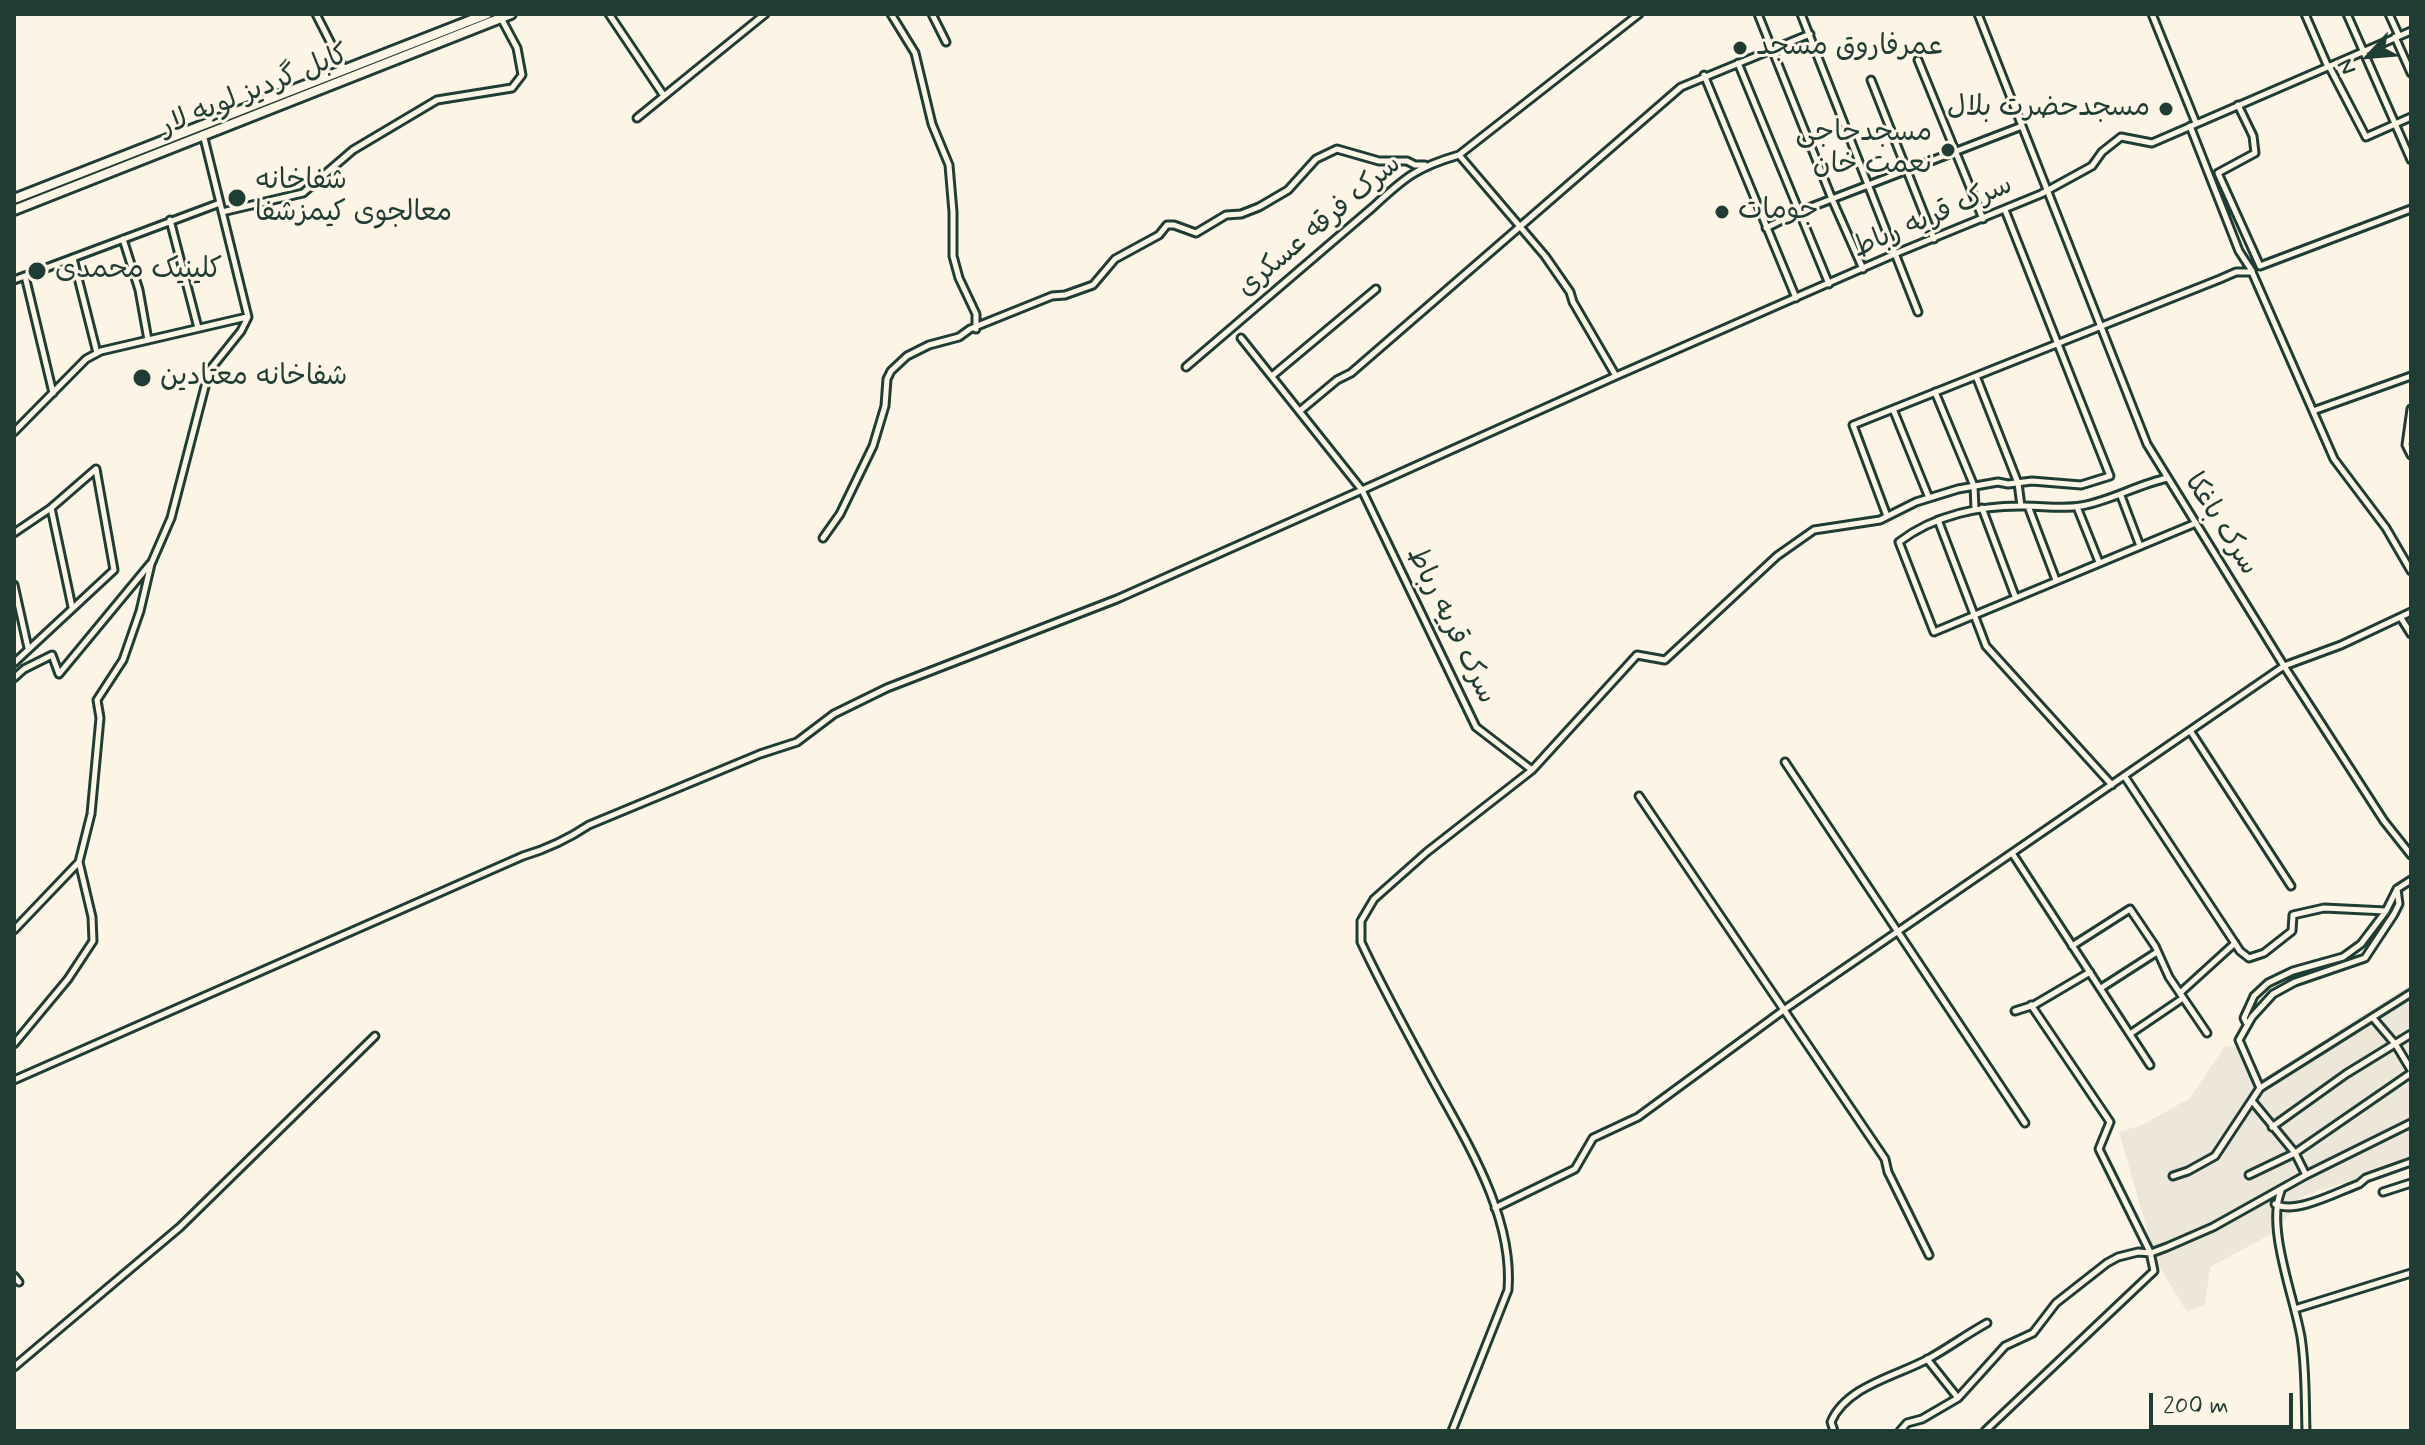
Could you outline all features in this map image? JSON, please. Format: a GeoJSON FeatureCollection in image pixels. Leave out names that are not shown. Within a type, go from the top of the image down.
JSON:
{"type":"FeatureCollection","features":[{"type":"Feature","properties":{"kind":"highway","name":"کابل گردیز لویه لار"},"geometry":{"type":"LineString","coordinates":[[14,199],[487,14]]}},
{"type":"Feature","properties":{"kind":"highway","name":"کابل گردیز لویه لار"},"geometry":{"type":"LineString","coordinates":[[14,210],[511,14]]}},
{"type":"Feature","properties":{"kind":"street"},"geometry":{"type":"LineString","coordinates":[[316,14],[344,70]]}},
{"type":"Feature","properties":{"kind":"street"},"geometry":{"type":"LineString","coordinates":[[609,14],[664,96]]}},
{"type":"Feature","properties":{"kind":"street"},"geometry":{"type":"LineString","coordinates":[[637,118],[765,14]]}},
{"type":"Feature","properties":{"kind":"street"},"geometry":{"type":"LineString","coordinates":[[891,14],[915,53],[932,124],[949,165],[953,256],[959,278],[976,314],[976,329]]}},
{"type":"Feature","properties":{"kind":"street"},"geometry":{"type":"LineString","coordinates":[[932,14],[946,42]]}},
{"type":"Feature","properties":{"kind":"street","name":"سرک فرقه عسکری"},"geometry":{"type":"LineString","coordinates":[[1186,367],[1402,180],[1425,165],[1459,155],[1639,14]]}},
{"type":"Feature","properties":{"kind":"street"},"geometry":{"type":"LineString","coordinates":[[1758,14],[1863,269]]}},
{"type":"Feature","properties":{"kind":"street"},"geometry":{"type":"LineString","coordinates":[[1801,14],[1918,312]]}},
{"type":"Feature","properties":{"kind":"street","name":"سرک باغکا"},"geometry":{"type":"LineString","coordinates":[[1978,14],[2147,444],[2284,666],[2384,821],[2411,855]]}},
{"type":"Feature","properties":{"kind":"street"},"geometry":{"type":"LineString","coordinates":[[2152,14],[2239,251],[2252,272],[2334,459],[2386,528],[2411,571]]}},
{"type":"Feature","properties":{"kind":"street"},"geometry":{"type":"LineString","coordinates":[[2305,14],[2328,66],[2366,137],[2411,117]]}},
{"type":"Feature","properties":{"kind":"street"},"geometry":{"type":"LineString","coordinates":[[2347,14],[2411,160]]}},
{"type":"Feature","properties":{"kind":"street"},"geometry":{"type":"LineString","coordinates":[[2389,14],[2411,73]]}},
{"type":"Feature","properties":{"kind":"street"},"geometry":{"type":"LineString","coordinates":[[222,212],[303,193],[353,150],[437,100],[512,88],[522,75],[517,48],[501,18]]}},
{"type":"Feature","properties":{"kind":"street"},"geometry":{"type":"LineString","coordinates":[[2193,125],[2411,31]]}},
{"type":"Feature","properties":{"kind":"street"},"geometry":{"type":"LineString","coordinates":[[1301,410],[1337,380],[1351,373],[1681,87],[1810,34]]}},
{"type":"Feature","properties":{"kind":"street"},"geometry":{"type":"LineString","coordinates":[[1918,60],[1983,219]]}},
{"type":"Feature","properties":{"kind":"street"},"geometry":{"type":"LineString","coordinates":[[1738,63],[1829,284]]}},
{"type":"Feature","properties":{"kind":"street"},"geometry":{"type":"LineString","coordinates":[[1704,75],[1796,298]]}},
{"type":"Feature","properties":{"kind":"street"},"geometry":{"type":"LineString","coordinates":[[1871,80],[1934,239]]}},
{"type":"Feature","properties":{"kind":"street"},"geometry":{"type":"LineString","coordinates":[[2238,105],[2253,136],[2255,153],[2218,173],[2260,266],[2411,209]]}},
{"type":"Feature","properties":{"kind":"street","name":"سرک قریه رباط"},"geometry":{"type":"LineString","coordinates":[[1532,770],[1476,727],[1362,490],[1897,253],[2005,210],[2092,166],[2102,152],[2121,137],[2152,143],[2193,125]]}},
{"type":"Feature","properties":{"kind":"street"},"geometry":{"type":"LineString","coordinates":[[14,1044],[68,979],[93,941],[92,917],[79,862],[91,814],[100,718],[97,700],[123,660],[140,611],[151,564],[171,518],[209,371],[241,331],[248,317],[201,126]]}},
{"type":"Feature","properties":{"kind":"street"},"geometry":{"type":"LineString","coordinates":[[1766,228],[1868,184],[2022,126]]}},
{"type":"Feature","properties":{"kind":"street"},"geometry":{"type":"LineString","coordinates":[[823,538],[840,514],[873,446],[885,406],[887,379],[907,356],[1052,296],[1065,295],[1093,285],[1115,259],[1159,235],[1167,225],[1196,233],[1226,215],[1241,214],[1259,207],[1288,190],[1316,159],[1337,149],[1379,161],[1407,161],[1425,165]]}},
{"type":"Feature","properties":{"kind":"street"},"geometry":{"type":"LineString","coordinates":[[1459,155],[1545,256],[1570,292],[1616,376]]}},
{"type":"Feature","properties":{"kind":"street"},"geometry":{"type":"LineString","coordinates":[[14,280],[220,203]]}},
{"type":"Feature","properties":{"kind":"street"},"geometry":{"type":"LineString","coordinates":[[1452,1431],[1508,1290],[1510,1266],[1495,1208],[1471,1150],[1361,942],[1361,921],[1374,899],[1385,889],[1532,770],[1637,655],[1665,660],[1777,556],[1814,530],[1880,520],[1929,498],[1974,486],[2032,481],[2081,485],[2110,476],[2005,210]]}},
{"type":"Feature","properties":{"kind":"street"},"geometry":{"type":"LineString","coordinates":[[170,220],[198,328]]}},
{"type":"Feature","properties":{"kind":"street"},"geometry":{"type":"LineString","coordinates":[[123,239],[139,290],[148,340]]}},
{"type":"Feature","properties":{"kind":"street"},"geometry":{"type":"LineString","coordinates":[[73,258],[97,354]]}},
{"type":"Feature","properties":{"kind":"street"},"geometry":{"type":"LineString","coordinates":[[1887,516],[1853,425],[2236,272],[2252,272]]}},
{"type":"Feature","properties":{"kind":"street"},"geometry":{"type":"LineString","coordinates":[[25,276],[53,394]]}},
{"type":"Feature","properties":{"kind":"street"},"geometry":{"type":"LineString","coordinates":[[1272,376],[1376,289]]}},
{"type":"Feature","properties":{"kind":"street"},"geometry":{"type":"LineString","coordinates":[[14,432],[86,359],[101,351],[248,317]]}},
{"type":"Feature","properties":{"kind":"street"},"geometry":{"type":"LineString","coordinates":[[14,1080],[354,929],[541,851],[589,825],[760,754],[797,742],[834,714],[887,688],[1117,599],[1362,490],[1241,338]]}},
{"type":"Feature","properties":{"kind":"street"},"geometry":{"type":"LineString","coordinates":[[1976,376],[2024,506],[2056,580]]}},
{"type":"Feature","properties":{"kind":"street"},"geometry":{"type":"LineString","coordinates":[[2313,411],[2411,376]]}},
{"type":"Feature","properties":{"kind":"street"},"geometry":{"type":"LineString","coordinates":[[1935,392],[1974,486],[1978,509],[2015,596]]}},
{"type":"Feature","properties":{"kind":"street"},"geometry":{"type":"LineString","coordinates":[[1893,409],[1929,498]]}},
{"type":"Feature","properties":{"kind":"street"},"geometry":{"type":"LineString","coordinates":[[2411,409],[2406,445],[2411,455]]}},
{"type":"Feature","properties":{"kind":"street"},"geometry":{"type":"LineString","coordinates":[[14,533],[51,508],[96,469],[114,570],[14,663]]}},
{"type":"Feature","properties":{"kind":"street"},"geometry":{"type":"LineString","coordinates":[[2168,478],[2121,496],[2077,507],[1978,509],[1919,526],[1899,542],[1934,632],[2196,523]]}},
{"type":"Feature","properties":{"kind":"street"},"geometry":{"type":"LineString","coordinates":[[2121,496],[2140,546]]}},
{"type":"Feature","properties":{"kind":"street"},"geometry":{"type":"LineString","coordinates":[[2077,507],[2099,562]]}},
{"type":"Feature","properties":{"kind":"street"},"geometry":{"type":"LineString","coordinates":[[51,508],[72,608]]}},
{"type":"Feature","properties":{"kind":"street"},"geometry":{"type":"LineString","coordinates":[[1938,520],[1986,646],[2112,785]]}},
{"type":"Feature","properties":{"kind":"street"},"geometry":{"type":"LineString","coordinates":[[14,678],[24,669],[52,655],[59,674],[151,564]]}},
{"type":"Feature","properties":{"kind":"street"},"geometry":{"type":"LineString","coordinates":[[14,585],[28,649]]}},
{"type":"Feature","properties":{"kind":"street"},"geometry":{"type":"LineString","coordinates":[[1495,1208],[1575,1169],[1593,1138],[1638,1117],[1785,1009],[2284,666],[2341,645],[2411,612]]}},
{"type":"Feature","properties":{"kind":"street"},"geometry":{"type":"LineString","coordinates":[[2401,618],[2411,634]]}},
{"type":"Feature","properties":{"kind":"street"},"geometry":{"type":"LineString","coordinates":[[2191,732],[2291,886]]}},
{"type":"Feature","properties":{"kind":"street"},"geometry":{"type":"LineString","coordinates":[[1785,762],[2025,1123]]}},
{"type":"Feature","properties":{"kind":"street"},"geometry":{"type":"LineString","coordinates":[[2125,777],[2235,943],[2249,958],[2264,953],[2292,931],[2293,915],[2324,908],[2386,911]]}},
{"type":"Feature","properties":{"kind":"street"},"geometry":{"type":"LineString","coordinates":[[1639,796],[1885,1159],[1888,1172],[1929,1255]]}},
{"type":"Feature","properties":{"kind":"street"},"geometry":{"type":"LineString","coordinates":[[2012,853],[2150,1065]]}},
{"type":"Feature","properties":{"kind":"street"},"geometry":{"type":"LineString","coordinates":[[14,930],[79,862]]}},
{"type":"Feature","properties":{"kind":"street"},"geometry":{"type":"LineString","coordinates":[[2247,1025],[2244,1018],[2254,996],[2268,983],[2293,971],[2343,957],[2361,944],[2386,911],[2397,889],[2411,880]]}},
{"type":"Feature","properties":{"kind":"street"},"geometry":{"type":"LineString","coordinates":[[2260,1088],[2239,1040],[2247,1025],[2273,994],[2295,982],[2365,958],[2399,904],[2397,889]]}},
{"type":"Feature","properties":{"kind":"street"},"geometry":{"type":"LineString","coordinates":[[2072,946],[2128,908],[2132,910],[2159,960],[2207,1033]]}},
{"type":"Feature","properties":{"kind":"street"},"geometry":{"type":"LineString","coordinates":[[2130,1034],[2182,995],[2235,943]]}},
{"type":"Feature","properties":{"kind":"street"},"geometry":{"type":"LineString","coordinates":[[2101,989],[2157,952]]}},
{"type":"Feature","properties":{"kind":"street"},"geometry":{"type":"LineString","coordinates":[[2015,1011],[2090,972]]}},
{"type":"Feature","properties":{"kind":"street"},"geometry":{"type":"LineString","coordinates":[[2173,1176],[2215,1156],[2260,1088],[2411,993]]}},
{"type":"Feature","properties":{"kind":"street"},"geometry":{"type":"LineString","coordinates":[[1985,1431],[2154,1271],[2150,1252],[2099,1149],[2110,1122],[2031,1005]]}},
{"type":"Feature","properties":{"kind":"street"},"geometry":{"type":"LineString","coordinates":[[2249,1175],[2295,1153],[2411,1072],[2396,1045],[2373,1018]]}},
{"type":"Feature","properties":{"kind":"street"},"geometry":{"type":"LineString","coordinates":[[2272,1127],[2346,1074],[2411,1034]]}},
{"type":"Feature","properties":{"kind":"street"},"geometry":{"type":"LineString","coordinates":[[14,1367],[180,1227],[375,1036]]}},
{"type":"Feature","properties":{"kind":"street"},"geometry":{"type":"LineString","coordinates":[[2253,1102],[2295,1153],[2306,1175]]}},
{"type":"Feature","properties":{"kind":"street"},"geometry":{"type":"LineString","coordinates":[[1900,1431],[1907,1423],[1922,1419],[1958,1398],[2005,1346],[2033,1333],[2056,1303],[2107,1263],[2118,1257],[2167,1247],[2213,1227],[2306,1175],[2411,1123]]}},
{"type":"Feature","properties":{"kind":"street"},"geometry":{"type":"LineString","coordinates":[[2275,1204],[2281,1208],[2298,1209],[2359,1184],[2366,1178],[2411,1162]]}},
{"type":"Feature","properties":{"kind":"street"},"geometry":{"type":"LineString","coordinates":[[2383,1192],[2411,1183]]}},
{"type":"Feature","properties":{"kind":"street"},"geometry":{"type":"LineString","coordinates":[[2281,1190],[2275,1204],[2277,1229],[2301,1339],[2306,1431]]}},
{"type":"Feature","properties":{"kind":"street"},"geometry":{"type":"LineString","coordinates":[[2295,1309],[2411,1273]]}},
{"type":"Feature","properties":{"kind":"street"},"geometry":{"type":"LineString","coordinates":[[14,1276],[19,1282]]}},
{"type":"Feature","properties":{"kind":"street"},"geometry":{"type":"LineString","coordinates":[[1834,1431],[1831,1422],[1836,1410],[1879,1379],[1927,1359],[1987,1323]]}},
{"type":"Feature","properties":{"kind":"street"},"geometry":{"type":"LineString","coordinates":[[1927,1359],[1958,1398]]}},
{"type":"Feature","properties":{"kind":"shaded area"},"geometry":{"type":"Polygon","coordinates":[[[2411,984],[2411,1162],[2305,1195],[2275,1232],[2210,1267],[2205,1305],[2187,1312],[2156,1261],[2119,1132],[2142,1125],[2190,1098],[2225,1046],[2237,1048],[2262,1079],[2411,984]]]}},
{"type":"Feature","properties":{"kind":"place","name":"عمرفاروق مسجد"},"geometry":{"type":"Point","coordinates":[1740,48]}},
{"type":"Feature","properties":{"kind":"place","name":"مسجدحضرت بلال"},"geometry":{"type":"Point","coordinates":[2166,109]}},
{"type":"Feature","properties":{"kind":"place","name":"مسجدحاجی نعمت خان"},"geometry":{"type":"Point","coordinates":[1948,150]}},
{"type":"Feature","properties":{"kind":"place","name":"شفاخانه معالجوی کیمزشفا"},"geometry":{"type":"Point","coordinates":[237,198]}},
{"type":"Feature","properties":{"kind":"place","name":"جومات"},"geometry":{"type":"Point","coordinates":[1722,212]}},
{"type":"Feature","properties":{"kind":"place","name":"کلینیک محمدی"},"geometry":{"type":"Point","coordinates":[37,271]}},
{"type":"Feature","properties":{"kind":"place","name":"شفاخانه معتادین"},"geometry":{"type":"Point","coordinates":[142,378]}}]}
